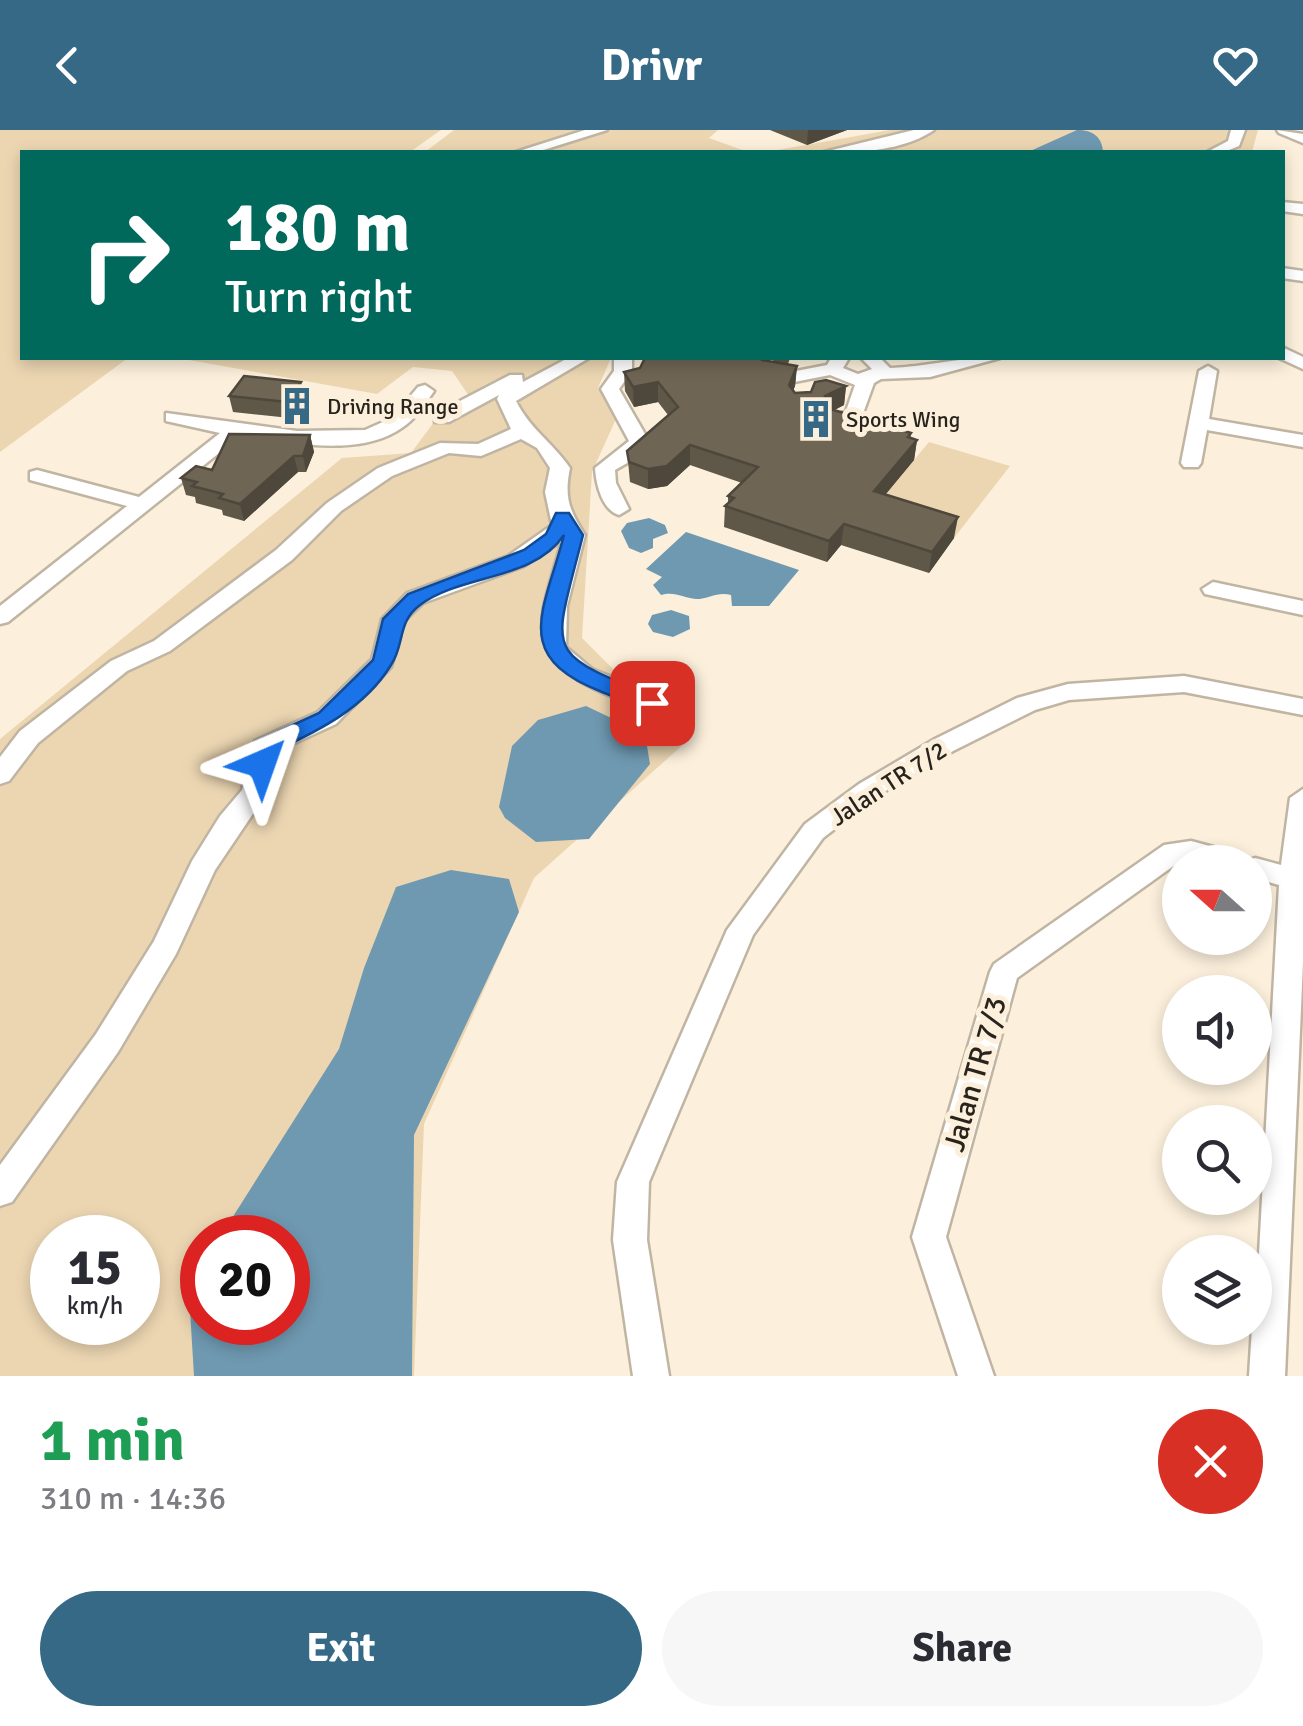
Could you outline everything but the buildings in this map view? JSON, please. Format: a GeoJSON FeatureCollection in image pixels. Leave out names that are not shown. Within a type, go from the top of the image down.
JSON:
{"type":"FeatureCollection","features":[{"type":"Feature","properties":{"kind":"street"},"geometry":{"type":"LineString","coordinates":[[529,150],[600,130]]}},
{"type":"Feature","properties":{"kind":"street"},"geometry":{"type":"LineString","coordinates":[[601,149],[616,130]]}},
{"type":"Feature","properties":{"kind":"street"},"geometry":{"type":"LineString","coordinates":[[843,150],[898,141],[927,130]]}},
{"type":"Feature","properties":{"kind":"street"},"geometry":{"type":"LineString","coordinates":[[1218,150],[1234,143],[1238,130]]}},
{"type":"Feature","properties":{"kind":"street"},"geometry":{"type":"LineString","coordinates":[[1284,130],[1303,140]]}},
{"type":"Feature","properties":{"kind":"street"},"geometry":{"type":"LineString","coordinates":[[1290,346],[1303,355]]}},
{"type":"Feature","properties":{"kind":"street"},"geometry":{"type":"LineString","coordinates":[[1290,346],[1303,364]]}},
{"type":"Feature","properties":{"kind":"street"},"geometry":{"type":"LineString","coordinates":[[576,360],[530,381],[506,399],[522,430],[544,444],[560,468],[556,492],[563,517],[574,535],[549,630],[560,661],[583,677],[652,703]]}},
{"type":"Feature","properties":{"kind":"street"},"geometry":{"type":"LineString","coordinates":[[619,509],[606,484],[605,468],[634,450],[639,441],[610,388],[623,371],[623,360]]}},
{"type":"Feature","properties":{"kind":"street"},"geometry":{"type":"LineString","coordinates":[[764,364],[768,372],[789,378],[855,366],[909,366],[937,360]]}},
{"type":"Feature","properties":{"kind":"street"},"geometry":{"type":"LineString","coordinates":[[799,398],[855,366],[930,372],[982,360]]}},
{"type":"Feature","properties":{"kind":"street"},"geometry":{"type":"LineString","coordinates":[[834,418],[854,415],[855,366]]}},
{"type":"Feature","properties":{"kind":"street"},"geometry":{"type":"LineString","coordinates":[[1191,463],[1208,371]]}},
{"type":"Feature","properties":{"kind":"street"},"geometry":{"type":"LineString","coordinates":[[442,418],[512,380],[530,381]]}},
{"type":"Feature","properties":{"kind":"street"},"geometry":{"type":"LineString","coordinates":[[174,417],[235,431],[355,438],[381,433],[399,422],[425,391]]}},
{"type":"Feature","properties":{"kind":"street"},"geometry":{"type":"LineString","coordinates":[[1199,423],[1303,441]]}},
{"type":"Feature","properties":{"kind":"street"},"geometry":{"type":"LineString","coordinates":[[0,775],[44,725],[119,666],[162,646],[284,555],[334,507],[385,472],[446,448],[482,450],[522,430]]}},
{"type":"Feature","properties":{"kind":"street"},"geometry":{"type":"LineString","coordinates":[[0,617],[235,431]]}},
{"type":"Feature","properties":{"kind":"street"},"geometry":{"type":"LineString","coordinates":[[37,476],[142,504]]}},
{"type":"Feature","properties":{"kind":"street"},"geometry":{"type":"LineString","coordinates":[[0,1191],[108,1044],[166,946],[202,868],[229,823],[254,793],[264,747],[327,718],[383,662],[393,619],[415,598],[530,554],[554,537],[563,517]]}},
{"type":"Feature","properties":{"kind":"street"},"geometry":{"type":"LineString","coordinates":[[1214,589],[1303,608]]}},
{"type":"Feature","properties":{"kind":"street","name":"Jalan TR 7/2"},"geometry":{"type":"LineString","coordinates":[[651,1376],[630,1240],[632,1182],[741,930],[814,831],[868,790],[944,744],[1026,704],[1068,692],[1184,684],[1303,707]]}},
{"type":"Feature","properties":{"kind":"street"},"geometry":{"type":"LineString","coordinates":[[1267,1376],[1293,878],[1303,798]]}},
{"type":"Feature","properties":{"kind":"street","name":"Jalan TR 7/3"},"geometry":{"type":"LineString","coordinates":[[976,1376],[929,1237],[1004,972],[1013,961],[1162,859]]}},
{"type":"Feature","properties":{"kind":"street"},"geometry":{"type":"LineString","coordinates":[[1272,872],[1293,878]]}},
{"type":"Feature","properties":{"kind":"shaded area"},"geometry":{"type":"Polygon","coordinates":[[[0,130],[441,130],[413,150],[20,150],[20,360],[125,360],[0,452],[0,130]]]}},
{"type":"Feature","properties":{"kind":"shaded area"},"geometry":{"type":"Polygon","coordinates":[[[454,130],[718,130],[709,138],[742,150],[428,150],[454,130]]]}},
{"type":"Feature","properties":{"kind":"shaded area"},"geometry":{"type":"Polygon","coordinates":[[[890,130],[1258,130],[1253,150],[777,150],[890,130]]]}},
{"type":"Feature","properties":{"kind":"shaded area"},"geometry":{"type":"Polygon","coordinates":[[[189,360],[610,360],[598,388],[616,419],[592,472],[582,638],[686,742],[534,878],[424,1124],[414,1376],[0,1376],[0,739],[342,458],[411,453],[434,422],[469,396],[452,371],[413,367],[377,394],[189,360]]]}},
{"type":"Feature","properties":{"kind":"shaded area"},"geometry":{"type":"Polygon","coordinates":[[[929,442],[1010,466],[954,538],[871,512],[929,442]]]}},
{"type":"Feature","properties":{"kind":"water"},"geometry":{"type":"Polygon","coordinates":[[[1077,130],[1096,135],[1103,150],[1032,150],[1077,130]]]}},
{"type":"Feature","properties":{"kind":"water"},"geometry":{"type":"Polygon","coordinates":[[[649,518],[665,525],[668,533],[653,539],[653,548],[641,553],[629,548],[621,531],[627,523],[649,518]]]}},
{"type":"Feature","properties":{"kind":"water"},"geometry":{"type":"Polygon","coordinates":[[[686,532],[799,570],[769,606],[732,606],[731,595],[726,594],[696,599],[661,595],[653,585],[662,577],[646,569],[686,532]]]}},
{"type":"Feature","properties":{"kind":"water"},"geometry":{"type":"Polygon","coordinates":[[[671,610],[689,616],[690,629],[673,637],[653,632],[648,624],[652,615],[671,610]]]}},
{"type":"Feature","properties":{"kind":"water"},"geometry":{"type":"Polygon","coordinates":[[[586,706],[645,734],[650,764],[589,839],[536,842],[505,818],[499,807],[512,746],[538,720],[586,706]]]}},
{"type":"Feature","properties":{"kind":"water"},"geometry":{"type":"Polygon","coordinates":[[[451,870],[509,879],[519,912],[414,1135],[412,1376],[194,1376],[192,1345],[310,1345],[310,1215],[234,1215],[339,1049],[364,968],[396,887],[451,870]]]}},
{"type":"Feature","properties":{"kind":"place","name":"Driving Range"},"geometry":{"type":"Point","coordinates":[297,406]}},
{"type":"Feature","properties":{"kind":"place","name":"Sports Wing"},"geometry":{"type":"Point","coordinates":[816,419]}},
{"type":"Feature","properties":{"kind":"route"},"geometry":{"type":"LineString","coordinates":[[262,764],[264,747],[286,733],[327,718],[383,662],[393,619],[415,598],[530,554],[554,537],[563,517],[574,535],[549,630],[560,661],[583,677],[652,703]]}}]}
